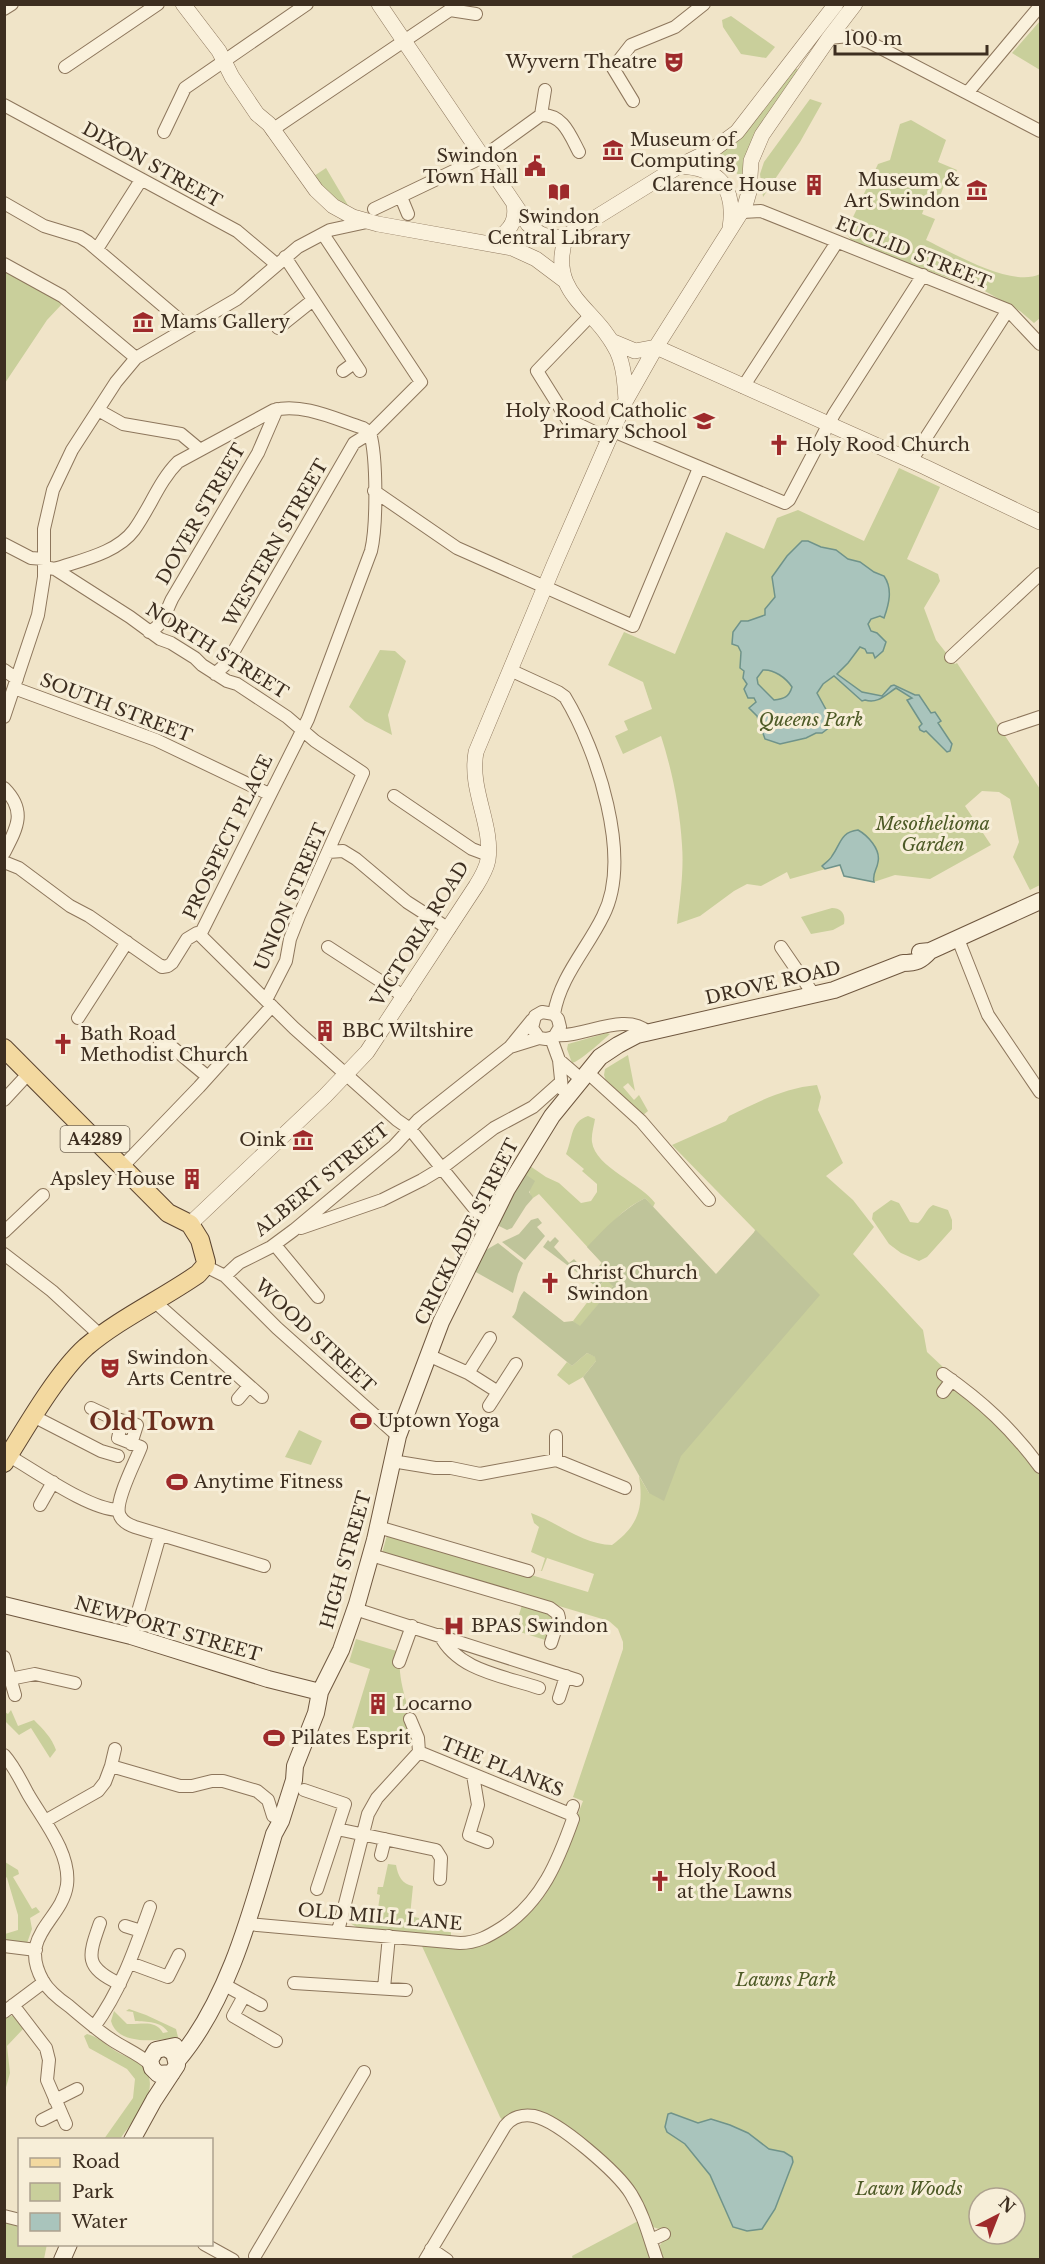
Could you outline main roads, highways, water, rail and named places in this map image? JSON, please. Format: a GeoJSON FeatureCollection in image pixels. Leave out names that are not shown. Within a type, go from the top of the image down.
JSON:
{"type":"FeatureCollection","features":[{"type":"Feature","properties":{"kind":"main road","name":"DROVE ROAD"},"geometry":{"type":"LineString","coordinates":[[626,1040],[648,1032],[846,986],[903,963],[910,955],[930,951],[1041,901]]}},
{"type":"Feature","properties":{"kind":"main road","name":"CRICKLADE STREET"},"geometry":{"type":"LineString","coordinates":[[398,1436],[450,1302],[497,1208],[528,1154],[584,1075],[603,1054],[626,1040]]}},
{"type":"Feature","properties":{"kind":"main road","name":"A4289"},"geometry":{"type":"LineString","coordinates":[[4,1048],[168,1213],[190,1224],[205,1251],[205,1266],[198,1274],[101,1336],[78,1356],[33,1416],[7,1460]]}},
{"type":"Feature","properties":{"kind":"main road","name":"HIGH STREET"},"geometry":{"type":"LineString","coordinates":[[296,1767],[316,1713],[320,1692],[339,1655],[356,1609],[378,1527],[398,1436]]}},
{"type":"Feature","properties":{"kind":"main road","name":"NEWPORT STREET"},"geometry":{"type":"LineString","coordinates":[[5,1608],[131,1636],[268,1679],[320,1692]]}},
{"type":"Feature","properties":{"kind":"main road"},"geometry":{"type":"LineString","coordinates":[[274,1834],[273,1816],[281,1788],[296,1767]]}},
{"type":"Feature","properties":{"kind":"main road"},"geometry":{"type":"LineString","coordinates":[[151,2066],[158,2074],[169,2058],[195,2037],[223,1984],[237,1954],[274,1834],[284,1812],[296,1767]]}},
{"type":"Feature","properties":{"kind":"main road"},"geometry":{"type":"LineString","coordinates":[[154,2100],[151,2066],[153,2053],[169,2058]]}},
{"type":"Feature","properties":{"kind":"main road"},"geometry":{"type":"LineString","coordinates":[[133,2138],[154,2100],[169,2058]]}},
{"type":"Feature","properties":{"kind":"water"},"geometry":{"type":"Polygon","coordinates":[[[802,541],[808,541],[836,550],[848,559],[860,562],[884,576],[889,591],[886,613],[884,618],[880,616],[871,619],[868,624],[871,631],[877,633],[886,642],[883,651],[875,658],[873,653],[867,653],[860,647],[837,674],[862,692],[882,696],[894,685],[919,695],[931,713],[935,712],[941,721],[938,723],[952,744],[950,751],[947,752],[926,731],[920,730],[919,727],[922,724],[907,700],[912,698],[896,688],[878,700],[862,701],[834,676],[823,684],[817,693],[829,715],[830,727],[822,733],[780,744],[765,739],[757,716],[749,708],[756,702],[754,698],[748,698],[744,689],[747,684],[743,678],[744,671],[740,668],[741,652],[738,646],[732,644],[733,632],[741,621],[765,615],[765,609],[775,597],[772,577],[787,556],[802,541]],[[763,670],[757,678],[758,684],[774,700],[786,697],[792,687],[779,675],[763,670]]]}},
{"type":"Feature","properties":{"kind":"water"},"geometry":{"type":"Polygon","coordinates":[[[858,830],[869,839],[877,852],[878,862],[874,882],[844,876],[840,865],[825,869],[822,866],[831,857],[844,836],[858,830]]]}},
{"type":"Feature","properties":{"kind":"water"},"geometry":{"type":"Polygon","coordinates":[[[671,2113],[698,2123],[711,2119],[730,2125],[748,2133],[769,2149],[784,2152],[792,2157],[793,2162],[775,2209],[762,2229],[747,2231],[733,2227],[710,2175],[685,2144],[667,2132],[665,2127],[668,2114],[671,2113]]]}},
{"type":"Feature","properties":{"kind":"place","name":"Wyvern Theatre"},"geometry":{"type":"Point","coordinates":[674,62]}},
{"type":"Feature","properties":{"kind":"place","name":"Museum of Computing"},"geometry":{"type":"Point","coordinates":[613,150]}},
{"type":"Feature","properties":{"kind":"place","name":"Swindon Town Hall"},"geometry":{"type":"Point","coordinates":[535,166]}},
{"type":"Feature","properties":{"kind":"place","name":"Clarence House"},"geometry":{"type":"Point","coordinates":[814,185]}},
{"type":"Feature","properties":{"kind":"place","name":"Museum & Art Swindon"},"geometry":{"type":"Point","coordinates":[977,190]}},
{"type":"Feature","properties":{"kind":"place","name":"Swindon Central Library"},"geometry":{"type":"Point","coordinates":[559,192]}},
{"type":"Feature","properties":{"kind":"place","name":"Mams Gallery"},"geometry":{"type":"Point","coordinates":[143,322]}},
{"type":"Feature","properties":{"kind":"place","name":"Holy Rood Catholic Primary School"},"geometry":{"type":"Point","coordinates":[704,421]}},
{"type":"Feature","properties":{"kind":"place","name":"Holy Rood Church"},"geometry":{"type":"Point","coordinates":[779,445]}},
{"type":"Feature","properties":{"kind":"place","name":"BBC Wiltshire"},"geometry":{"type":"Point","coordinates":[325,1031]}},
{"type":"Feature","properties":{"kind":"place","name":"Bath Road Methodist Church"},"geometry":{"type":"Point","coordinates":[63,1044]}},
{"type":"Feature","properties":{"kind":"place","name":"Oink"},"geometry":{"type":"Point","coordinates":[303,1140]}},
{"type":"Feature","properties":{"kind":"place","name":"Apsley House"},"geometry":{"type":"Point","coordinates":[192,1179]}},
{"type":"Feature","properties":{"kind":"place","name":"Christ Church Swindon"},"geometry":{"type":"Point","coordinates":[550,1283]}},
{"type":"Feature","properties":{"kind":"place","name":"Swindon Arts Centre"},"geometry":{"type":"Point","coordinates":[110,1368]}},
{"type":"Feature","properties":{"kind":"place","name":"Uptown Yoga"},"geometry":{"type":"Point","coordinates":[361,1421]}},
{"type":"Feature","properties":{"kind":"place","name":"Anytime Fitness"},"geometry":{"type":"Point","coordinates":[177,1482]}},
{"type":"Feature","properties":{"kind":"place","name":"BPAS Swindon"},"geometry":{"type":"Point","coordinates":[454,1626]}},
{"type":"Feature","properties":{"kind":"place","name":"Locarno"},"geometry":{"type":"Point","coordinates":[378,1704]}},
{"type":"Feature","properties":{"kind":"place","name":"Pilates Esprit"},"geometry":{"type":"Point","coordinates":[274,1738]}},
{"type":"Feature","properties":{"kind":"place","name":"Holy Rood at the Lawns"},"geometry":{"type":"Point","coordinates":[660,1881]}},
{"type":"Feature","properties":{"kind":"district","name":"Old Town"},"geometry":{"type":"Point","coordinates":[152,1422]}},
{"type":"Feature","properties":{"kind":"park label","name":"Queens Park"},"geometry":{"type":"Point","coordinates":[811,720]}},
{"type":"Feature","properties":{"kind":"park label","name":"Mesothelioma Garden"},"geometry":{"type":"Point","coordinates":[933,834]}},
{"type":"Feature","properties":{"kind":"park label","name":"Lawns Park"},"geometry":{"type":"Point","coordinates":[786,1980]}},
{"type":"Feature","properties":{"kind":"park label","name":"Lawn Woods"},"geometry":{"type":"Point","coordinates":[909,2189]}}]}
